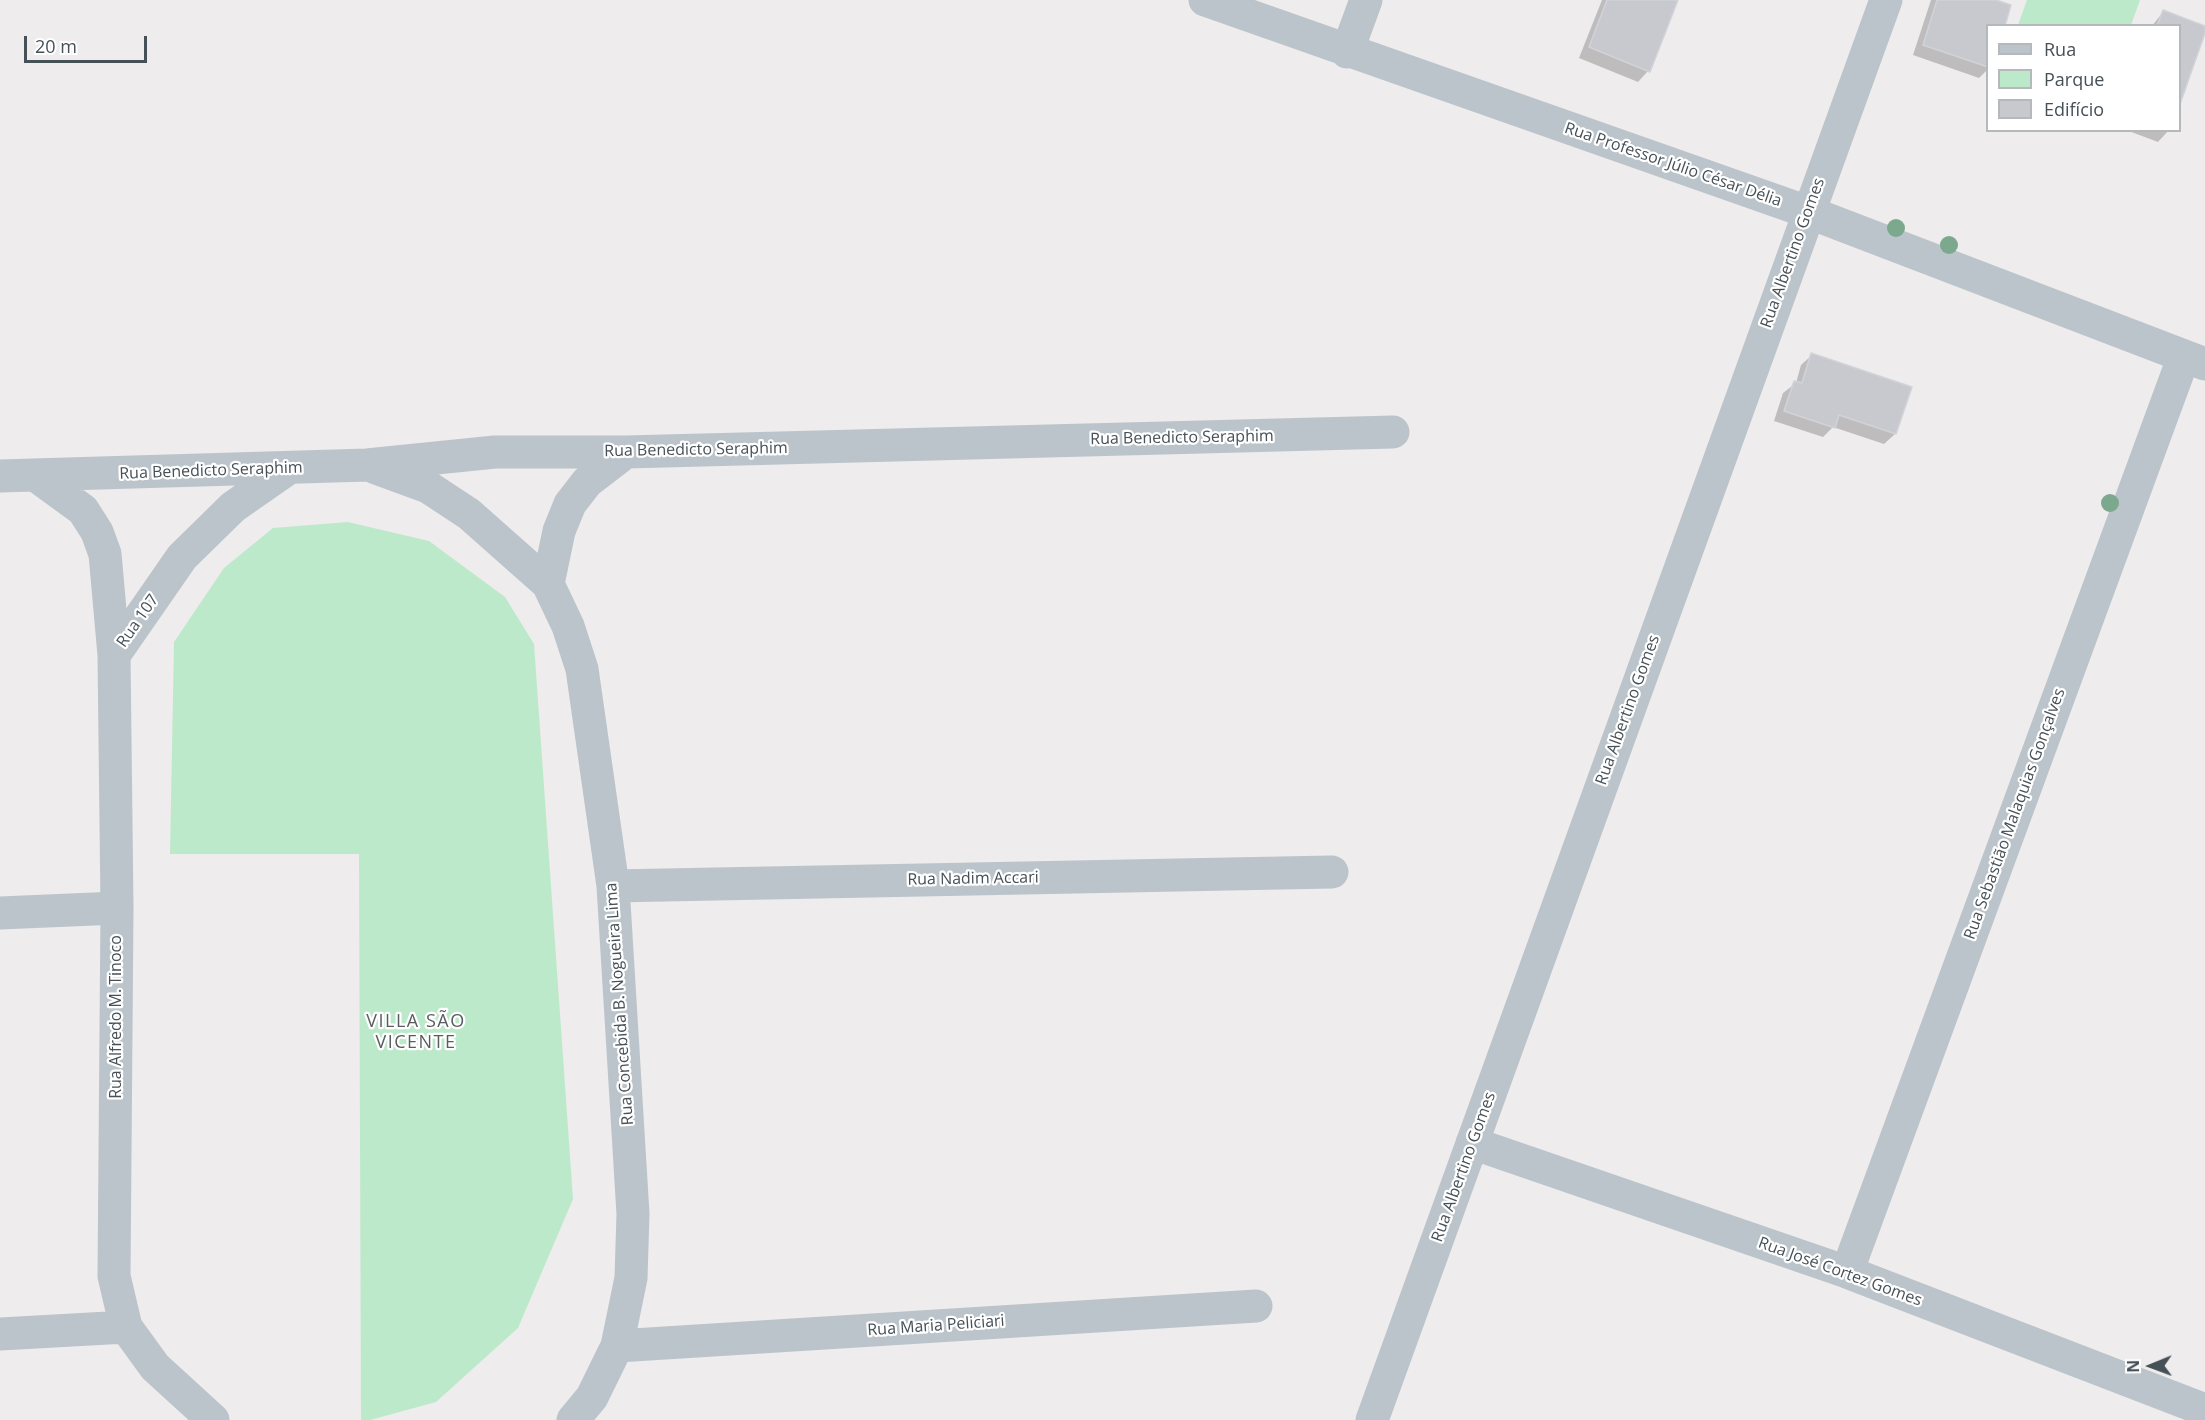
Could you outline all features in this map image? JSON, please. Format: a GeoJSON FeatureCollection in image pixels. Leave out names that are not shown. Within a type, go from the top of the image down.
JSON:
{"type":"FeatureCollection","features":[{"type":"Feature","properties":{"kind":"street","name":"Rua Professor Júlio César Délia"},"geometry":{"type":"LineString","coordinates":[[1205,0],[1347,52],[1808,212],[2194,360]]}},
{"type":"Feature","properties":{"kind":"street"},"geometry":{"type":"LineString","coordinates":[[1347,52],[1366,0]]}},
{"type":"Feature","properties":{"kind":"street","name":"Rua Albertino Gomes"},"geometry":{"type":"LineString","coordinates":[[1372,1420],[1886,0]]}},
{"type":"Feature","properties":{"kind":"street","name":"Rua Sebastião Malaquias Gonçalves"},"geometry":{"type":"LineString","coordinates":[[1847,1272],[2194,360]]}},
{"type":"Feature","properties":{"kind":"street","name":"Rua Benedicto Seraphim"},"geometry":{"type":"LineString","coordinates":[[0,476],[367,465],[495,452],[626,452],[1393,432]]}},
{"type":"Feature","properties":{"kind":"street"},"geometry":{"type":"LineString","coordinates":[[367,465],[428,487],[469,514],[548,584],[559,531],[570,504],[587,482],[626,452]]}},
{"type":"Feature","properties":{"kind":"street","name":"Rua 107"},"geometry":{"type":"LineString","coordinates":[[114,656],[182,557],[233,507],[289,468]]}},
{"type":"Feature","properties":{"kind":"street","name":"Rua 107"},"geometry":{"type":"LineString","coordinates":[[35,475],[83,510],[97,532],[105,554],[114,656]]}},
{"type":"Feature","properties":{"kind":"street","name":"Rua Concebida B. Nogueira Lima"},"geometry":{"type":"LineString","coordinates":[[548,584],[568,626],[582,669],[614,886],[633,1214],[631,1278],[617,1346],[592,1397],[573,1420]]}},
{"type":"Feature","properties":{"kind":"street","name":"Rua Alfredo M. Tinoco"},"geometry":{"type":"LineString","coordinates":[[114,656],[117,908],[114,1276],[126,1328],[155,1367],[213,1420]]}},
{"type":"Feature","properties":{"kind":"street","name":"Rua Nadim Accari"},"geometry":{"type":"LineString","coordinates":[[614,886],[1332,872]]}},
{"type":"Feature","properties":{"kind":"street"},"geometry":{"type":"LineString","coordinates":[[0,913],[117,908]]}},
{"type":"Feature","properties":{"kind":"street","name":"Rua José Cortez Gomes"},"geometry":{"type":"LineString","coordinates":[[1472,1143],[1847,1272],[2205,1410]]}},
{"type":"Feature","properties":{"kind":"street","name":"Rua Maria Peliciari"},"geometry":{"type":"LineString","coordinates":[[617,1346],[1256,1306]]}},
{"type":"Feature","properties":{"kind":"street"},"geometry":{"type":"LineString","coordinates":[[0,1334],[126,1328]]}},
{"type":"Feature","properties":{"kind":"green space"},"geometry":{"type":"Polygon","coordinates":[[[2027,0],[2140,0],[2131,24],[2018,24],[2027,0]]]}},
{"type":"Feature","properties":{"kind":"green space"},"geometry":{"type":"Polygon","coordinates":[[[348,522],[429,541],[505,597],[534,644],[573,1199],[518,1328],[436,1402],[370,1420],[361,1420],[359,854],[170,854],[174,642],[224,568],[273,528],[348,522]]]}},
{"type":"Feature","properties":{"kind":"building"},"geometry":{"type":"Polygon","coordinates":[[[1607,0],[1678,0],[1650,72],[1589,47],[1607,0]]]}},
{"type":"Feature","properties":{"kind":"building"},"geometry":{"type":"Polygon","coordinates":[[[1937,0],[1996,0],[2011,5],[2006,24],[1986,24],[1986,66],[1923,45],[1937,0]]]}},
{"type":"Feature","properties":{"kind":"building"},"geometry":{"type":"Polygon","coordinates":[[[2163,10],[2205,26],[2205,33],[2181,101],[2181,24],[2158,24],[2163,10]]]}},
{"type":"Feature","properties":{"kind":"building"},"geometry":{"type":"Polygon","coordinates":[[[1811,353],[1912,387],[1896,434],[1839,415],[1835,428],[1784,411],[1794,381],[1802,383],[1811,353]]]}},
{"type":"Feature","properties":{"kind":"district","name":"VILLA SÃO VICENTE"},"geometry":{"type":"Point","coordinates":[416,1032]}}]}
